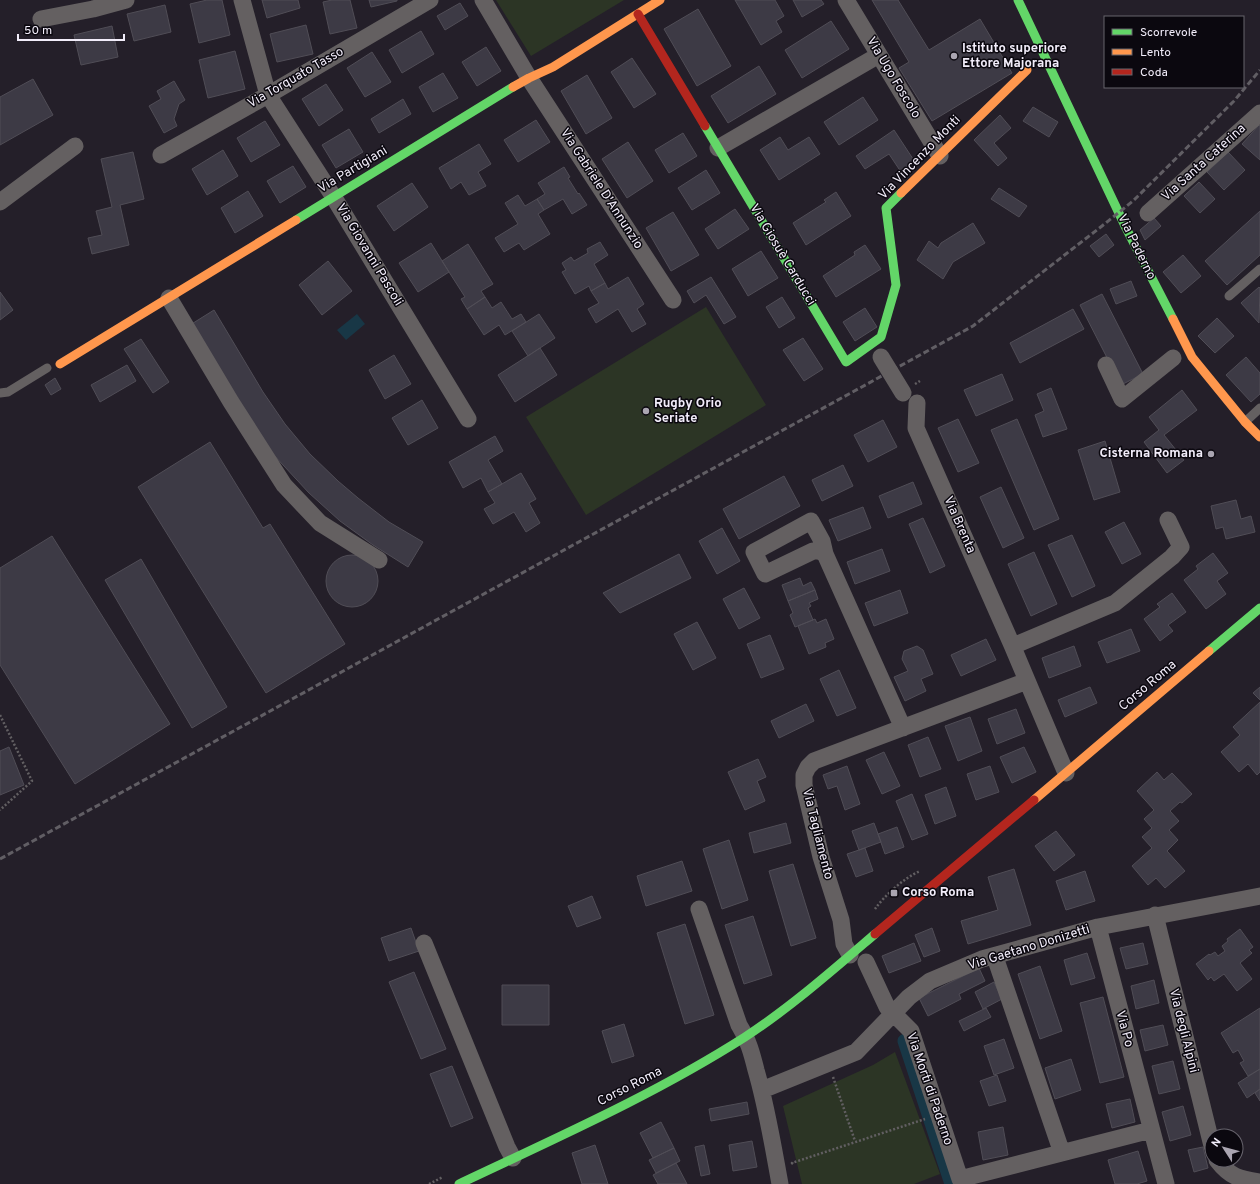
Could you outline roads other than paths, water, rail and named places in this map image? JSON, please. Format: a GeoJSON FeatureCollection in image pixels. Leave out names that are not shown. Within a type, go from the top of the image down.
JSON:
{"type":"FeatureCollection","features":[{"type":"Feature","properties":{"kind":"street"},"geometry":{"type":"LineString","coordinates":[[41,19],[93,10],[126,0]]}},
{"type":"Feature","properties":{"kind":"street","name":"Via Giovanni Pascoli"},"geometry":{"type":"LineString","coordinates":[[242,0],[268,95],[333,196],[468,419]]}},
{"type":"Feature","properties":{"kind":"street","name":"Via Torquato Tasso"},"geometry":{"type":"LineString","coordinates":[[161,154],[268,95],[430,0]]}},
{"type":"Feature","properties":{"kind":"street","name":"Via Gabriele D'Annunzio"},"geometry":{"type":"LineString","coordinates":[[483,0],[529,78],[673,300]]}},
{"type":"Feature","properties":{"kind":"street","name":"Via Partigiani"},"geometry":{"type":"LineString","coordinates":[[60,364],[333,196],[529,78],[553,67],[660,0]]}},
{"type":"Feature","properties":{"kind":"street","name":"Via Ugo Foscolo"},"geometry":{"type":"LineString","coordinates":[[846,0],[940,156]]}},
{"type":"Feature","properties":{"kind":"street","name":"Via Paderno"},"geometry":{"type":"LineString","coordinates":[[1018,0],[1130,234],[1192,357],[1245,422],[1260,437]]}},
{"type":"Feature","properties":{"kind":"street","name":"Via Paderno"},"geometry":{"type":"LineString","coordinates":[[1028,0],[1036,19],[1037,40]]}},
{"type":"Feature","properties":{"kind":"street","name":"Via Giosuè Carducci"},"geometry":{"type":"LineString","coordinates":[[638,14],[851,366]]}},
{"type":"Feature","properties":{"kind":"street"},"geometry":{"type":"LineString","coordinates":[[718,148],[879,55]]}},
{"type":"Feature","properties":{"kind":"street","name":"Via Vincenzo Monti"},"geometry":{"type":"LineString","coordinates":[[851,366],[881,337],[896,285],[886,208],[940,156],[979,115],[1027,70]]}},
{"type":"Feature","properties":{"kind":"street","name":"Via Santa Caterina"},"geometry":{"type":"LineString","coordinates":[[1148,213],[1260,113]]}},
{"type":"Feature","properties":{"kind":"street"},"geometry":{"type":"LineString","coordinates":[[0,202],[75,146]]}},
{"type":"Feature","properties":{"kind":"street"},"geometry":{"type":"LineString","coordinates":[[169,298],[231,402],[284,485],[320,523],[379,560]]}},
{"type":"Feature","properties":{"kind":"street"},"geometry":{"type":"LineString","coordinates":[[881,358],[903,393]]}},
{"type":"Feature","properties":{"kind":"street"},"geometry":{"type":"LineString","coordinates":[[1106,365],[1122,399],[1173,358]]}},
{"type":"Feature","properties":{"kind":"street","name":"Via Brenta"},"geometry":{"type":"LineString","coordinates":[[917,403],[916,428],[1012,645],[1066,773]]}},
{"type":"Feature","properties":{"kind":"street"},"geometry":{"type":"LineString","coordinates":[[1012,645],[1020,644],[1115,603],[1172,557],[1181,546],[1168,520]]}},
{"type":"Feature","properties":{"kind":"street"},"geometry":{"type":"LineString","coordinates":[[825,554],[903,728]]}},
{"type":"Feature","properties":{"kind":"street","name":"Corso Roma"},"geometry":{"type":"LineString","coordinates":[[460,1184],[635,1100],[702,1063],[746,1036],[796,1000],[1260,608]]}},
{"type":"Feature","properties":{"kind":"street","name":"Via Tagliamento"},"geometry":{"type":"LineString","coordinates":[[850,955],[844,944],[841,920],[821,856],[804,785],[804,775],[808,767],[814,761],[1027,681]]}},
{"type":"Feature","properties":{"kind":"street","name":"Via Gaetano Donizetti"},"geometry":{"type":"LineString","coordinates":[[762,1090],[856,1052],[909,997],[930,982],[982,960],[1098,927],[1260,896]]}},
{"type":"Feature","properties":{"kind":"street"},"geometry":{"type":"LineString","coordinates":[[699,909],[739,1025],[746,1036],[762,1090],[778,1184]]}},
{"type":"Feature","properties":{"kind":"street","name":"Via degli Alpini"},"geometry":{"type":"LineString","coordinates":[[1155,916],[1208,1128]]}},
{"type":"Feature","properties":{"kind":"street","name":"Via Po"},"geometry":{"type":"LineString","coordinates":[[1098,927],[1166,1184]]}},
{"type":"Feature","properties":{"kind":"street"},"geometry":{"type":"LineString","coordinates":[[424,943],[506,1147],[513,1158]]}},
{"type":"Feature","properties":{"kind":"street"},"geometry":{"type":"LineString","coordinates":[[996,956],[997,963],[1062,1153],[1151,1130]]}},
{"type":"Feature","properties":{"kind":"street","name":"Via Morti di Paderno"},"geometry":{"type":"LineString","coordinates":[[866,962],[887,1007],[911,1031],[960,1179],[1062,1153]]}},
{"type":"Feature","properties":{"kind":"street"},"geometry":{"type":"LineString","coordinates":[[1223,1168],[1233,1176],[1260,1182]]}},
{"type":"Feature","properties":{"kind":"lane"},"geometry":{"type":"LineString","coordinates":[[1229,296],[1260,269]]}},
{"type":"Feature","properties":{"kind":"lane"},"geometry":{"type":"LineString","coordinates":[[0,393],[8,392],[47,368]]}},
{"type":"Feature","properties":{"kind":"lane"},"geometry":{"type":"LineString","coordinates":[[1245,422],[1260,408]]}},
{"type":"Feature","properties":{"kind":"water"},"geometry":{"type":"Polygon","coordinates":[[[357,314],[365,324],[346,340],[337,330],[357,314]]]}},
{"type":"Feature","properties":{"kind":"waterway"},"geometry":{"type":"LineString","coordinates":[[905,1041],[952,1184]]}},
{"type":"Feature","properties":{"kind":"railway"},"geometry":{"type":"LineString","coordinates":[[0,859],[973,326],[1133,201],[1234,101],[1260,70]]}},
{"type":"Feature","properties":{"kind":"place","name":"Istituto superiore Ettore Majorana"},"geometry":{"type":"Point","coordinates":[954,56]}},
{"type":"Feature","properties":{"kind":"place","name":"Rugby Orio Seriate"},"geometry":{"type":"Point","coordinates":[646,411]}},
{"type":"Feature","properties":{"kind":"place","name":"Cisterna Romana"},"geometry":{"type":"Point","coordinates":[1211,454]}},
{"type":"Feature","properties":{"kind":"place","name":"Corso Roma"},"geometry":{"type":"Point","coordinates":[894,893]}}]}
